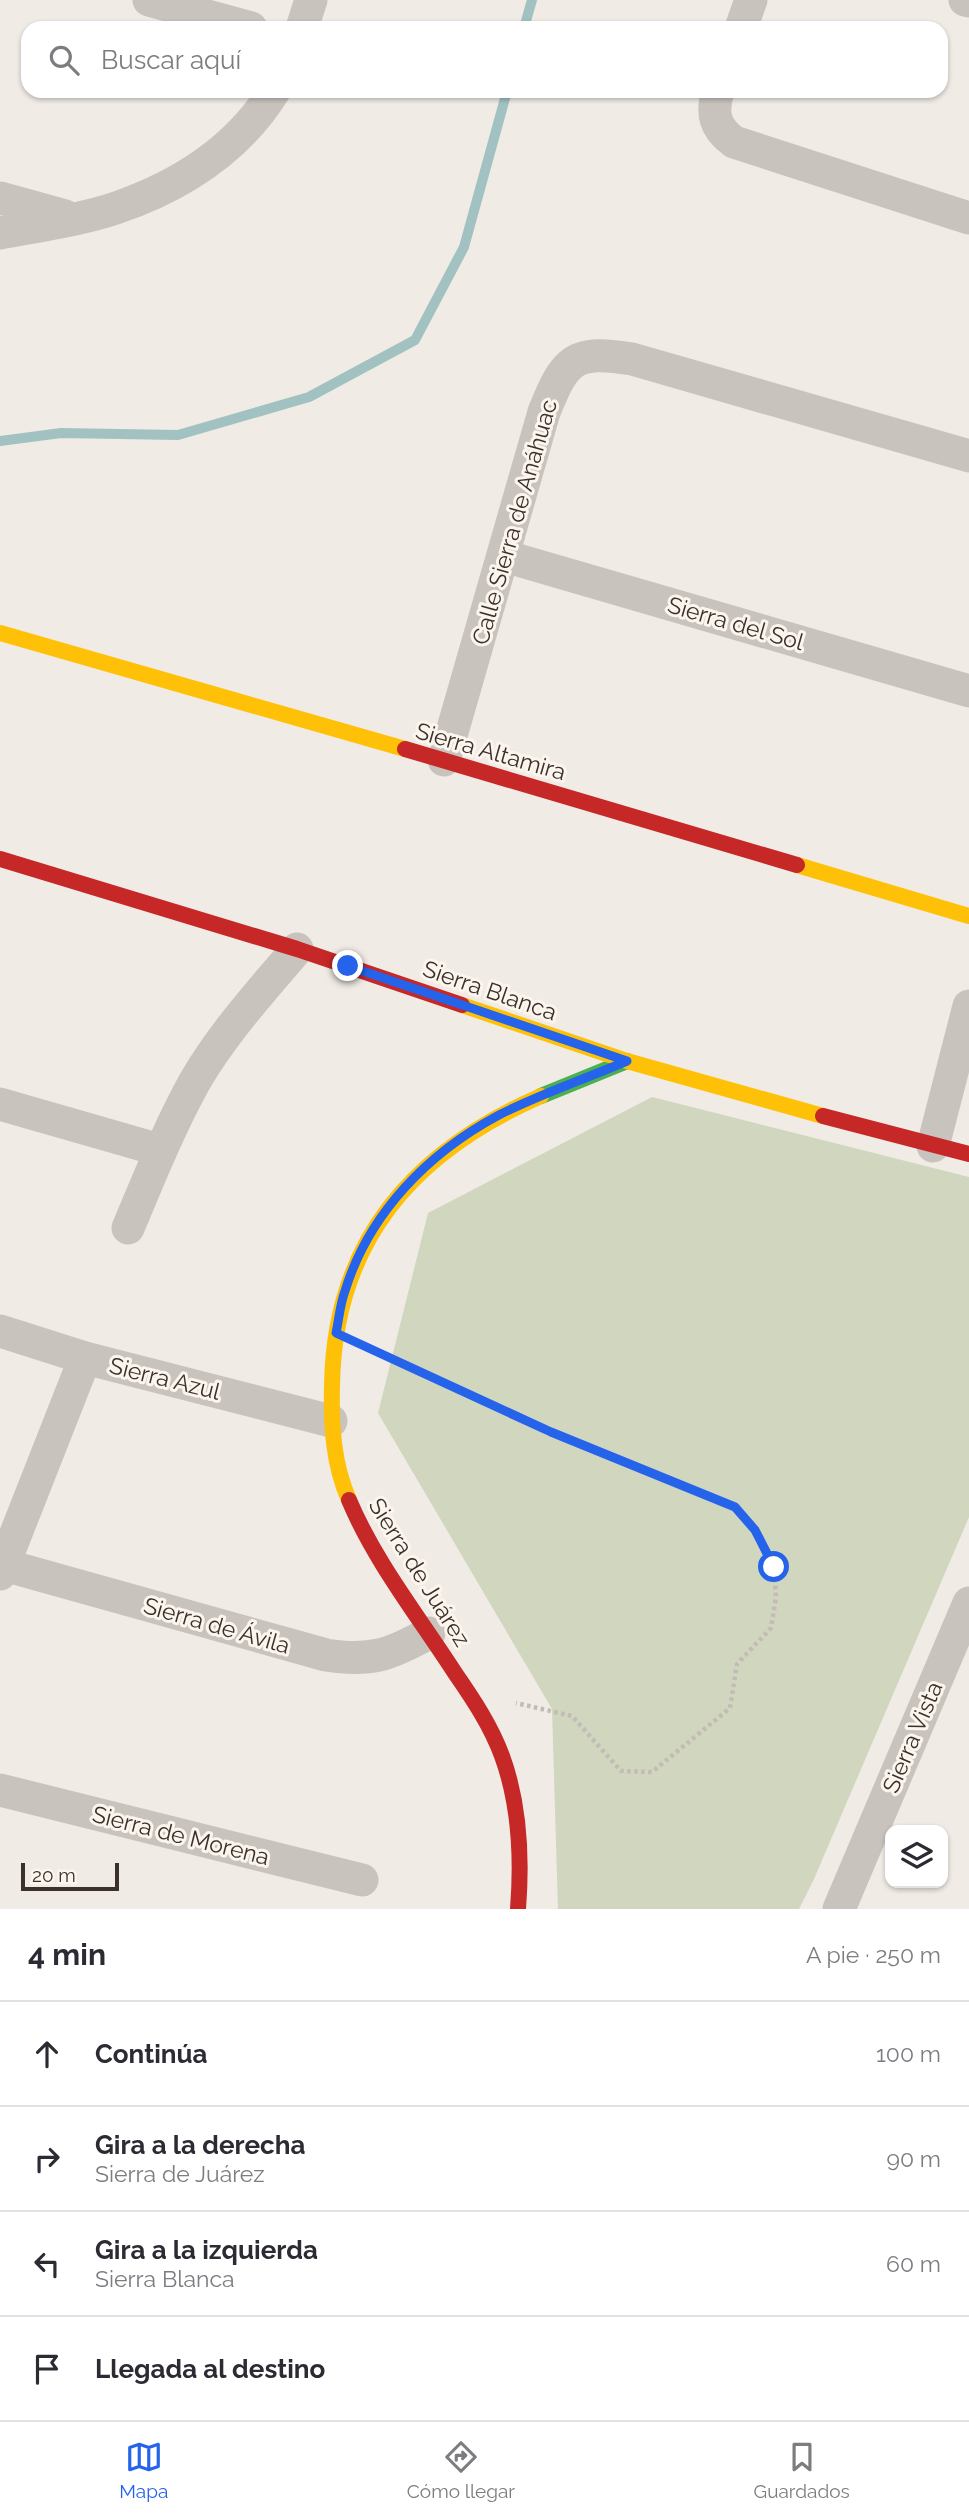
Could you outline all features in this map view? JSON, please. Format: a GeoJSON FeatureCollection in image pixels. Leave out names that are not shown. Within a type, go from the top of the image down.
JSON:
{"type":"FeatureCollection","features":[{"type":"Feature","properties":{"kind":"street"},"geometry":{"type":"LineString","coordinates":[[149,0],[226,21]]}},
{"type":"Feature","properties":{"kind":"street"},"geometry":{"type":"LineString","coordinates":[[304,21],[311,0]]}},
{"type":"Feature","properties":{"kind":"street"},"geometry":{"type":"LineString","coordinates":[[744,21],[751,0]]}},
{"type":"Feature","properties":{"kind":"street"},"geometry":{"type":"LineString","coordinates":[[0,233],[114,209],[172,184],[210,161],[240,135],[269,98]]}},
{"type":"Feature","properties":{"kind":"street"},"geometry":{"type":"LineString","coordinates":[[716,98],[715,119],[718,128],[734,142],[969,218]]}},
{"type":"Feature","properties":{"kind":"street"},"geometry":{"type":"LineString","coordinates":[[0,198],[71,218]]}},
{"type":"Feature","properties":{"kind":"street","name":"Calle Sierra de Anáhuac"},"geometry":{"type":"LineString","coordinates":[[444,760],[544,412],[555,384],[563,371],[574,361],[589,355],[632,359],[969,456]]}},
{"type":"Feature","properties":{"kind":"street","name":"Sierra del Sol"},"geometry":{"type":"LineString","coordinates":[[504,556],[969,691]]}},
{"type":"Feature","properties":{"kind":"street","name":"Sierra Altamira"},"geometry":{"type":"LineString","coordinates":[[0,633],[444,760],[969,916]]}},
{"type":"Feature","properties":{"kind":"street","name":"Sierra Blanca"},"geometry":{"type":"LineString","coordinates":[[0,859],[297,949],[627,1061],[969,1154]]}},
{"type":"Feature","properties":{"kind":"street"},"geometry":{"type":"LineString","coordinates":[[128,1228],[160,1150],[196,1081],[243,1012],[297,949]]}},
{"type":"Feature","properties":{"kind":"street"},"geometry":{"type":"LineString","coordinates":[[933,1146],[969,1006]]}},
{"type":"Feature","properties":{"kind":"street","name":"Sierra de Juárez"},"geometry":{"type":"LineString","coordinates":[[518,1909],[521,1875],[518,1820],[506,1766],[481,1711],[351,1507],[335,1458],[331,1421],[333,1350],[344,1292],[365,1240],[401,1189],[445,1149],[500,1115],[627,1061]]}},
{"type":"Feature","properties":{"kind":"street"},"geometry":{"type":"LineString","coordinates":[[0,1104],[160,1150]]}},
{"type":"Feature","properties":{"kind":"street","name":"Sierra Azul"},"geometry":{"type":"LineString","coordinates":[[0,1331],[85,1358],[331,1421]]}},
{"type":"Feature","properties":{"kind":"street"},"geometry":{"type":"LineString","coordinates":[[2,1569],[85,1358]]}},
{"type":"Feature","properties":{"kind":"street","name":"Sierra de Ávila"},"geometry":{"type":"LineString","coordinates":[[2,1569],[326,1655],[351,1659],[377,1657],[429,1633]]}},
{"type":"Feature","properties":{"kind":"street","name":"Sierra Vista"},"geometry":{"type":"LineString","coordinates":[[838,1909],[969,1603]]}},
{"type":"Feature","properties":{"kind":"street","name":"Sierra de Morena"},"geometry":{"type":"LineString","coordinates":[[0,1790],[362,1880]]}},
{"type":"Feature","properties":{"kind":"path"},"geometry":{"type":"LineString","coordinates":[[336,1333],[551,1432],[735,1507],[755,1530],[774,1567],[775,1597],[771,1628],[737,1664],[730,1708],[652,1772],[621,1771],[572,1716],[518,1702],[481,1711]]}},
{"type":"Feature","properties":{"kind":"green space"},"geometry":{"type":"Polygon","coordinates":[[[652,1097],[969,1177],[969,1517],[799,1909],[558,1909],[552,1709],[378,1413],[428,1213],[652,1097]]]}},
{"type":"Feature","properties":{"kind":"waterway"},"geometry":{"type":"LineString","coordinates":[[526,21],[532,0]]}},
{"type":"Feature","properties":{"kind":"waterway"},"geometry":{"type":"LineString","coordinates":[[0,441],[61,433],[178,435],[309,397],[415,340],[464,247],[505,98]]}},
{"type":"Feature","properties":{"kind":"traffic: fast"},"geometry":{"type":"LineString","coordinates":[[541,1096],[627,1061]]}},
{"type":"Feature","properties":{"kind":"traffic: slow"},"geometry":{"type":"LineString","coordinates":[[0,633],[405,749]]}},
{"type":"Feature","properties":{"kind":"traffic: slow"},"geometry":{"type":"LineString","coordinates":[[797,865],[969,916]]}},
{"type":"Feature","properties":{"kind":"traffic: slow"},"geometry":{"type":"LineString","coordinates":[[462,1005],[627,1061],[823,1116]]}},
{"type":"Feature","properties":{"kind":"traffic: slow"},"geometry":{"type":"LineString","coordinates":[[349,1500],[339,1472],[334,1444],[332,1386],[336,1334],[348,1287],[365,1245],[389,1208],[419,1174],[455,1145],[495,1119],[541,1096]]}},
{"type":"Feature","properties":{"kind":"traffic: jam"},"geometry":{"type":"LineString","coordinates":[[405,749],[797,865]]}},
{"type":"Feature","properties":{"kind":"traffic: jam"},"geometry":{"type":"LineString","coordinates":[[0,859],[297,949],[462,1005]]}},
{"type":"Feature","properties":{"kind":"traffic: jam"},"geometry":{"type":"LineString","coordinates":[[823,1116],[969,1154]]}},
{"type":"Feature","properties":{"kind":"traffic: jam"},"geometry":{"type":"LineString","coordinates":[[349,1500],[384,1567],[475,1703],[498,1745],[516,1812],[520,1870],[518,1909]]}},
{"type":"Feature","properties":{"kind":"route"},"geometry":{"type":"LineString","coordinates":[[348,966],[627,1061],[500,1115],[445,1149],[401,1189],[365,1240],[344,1292],[336,1333],[551,1432],[735,1507],[755,1530],[774,1567]]}}]}
